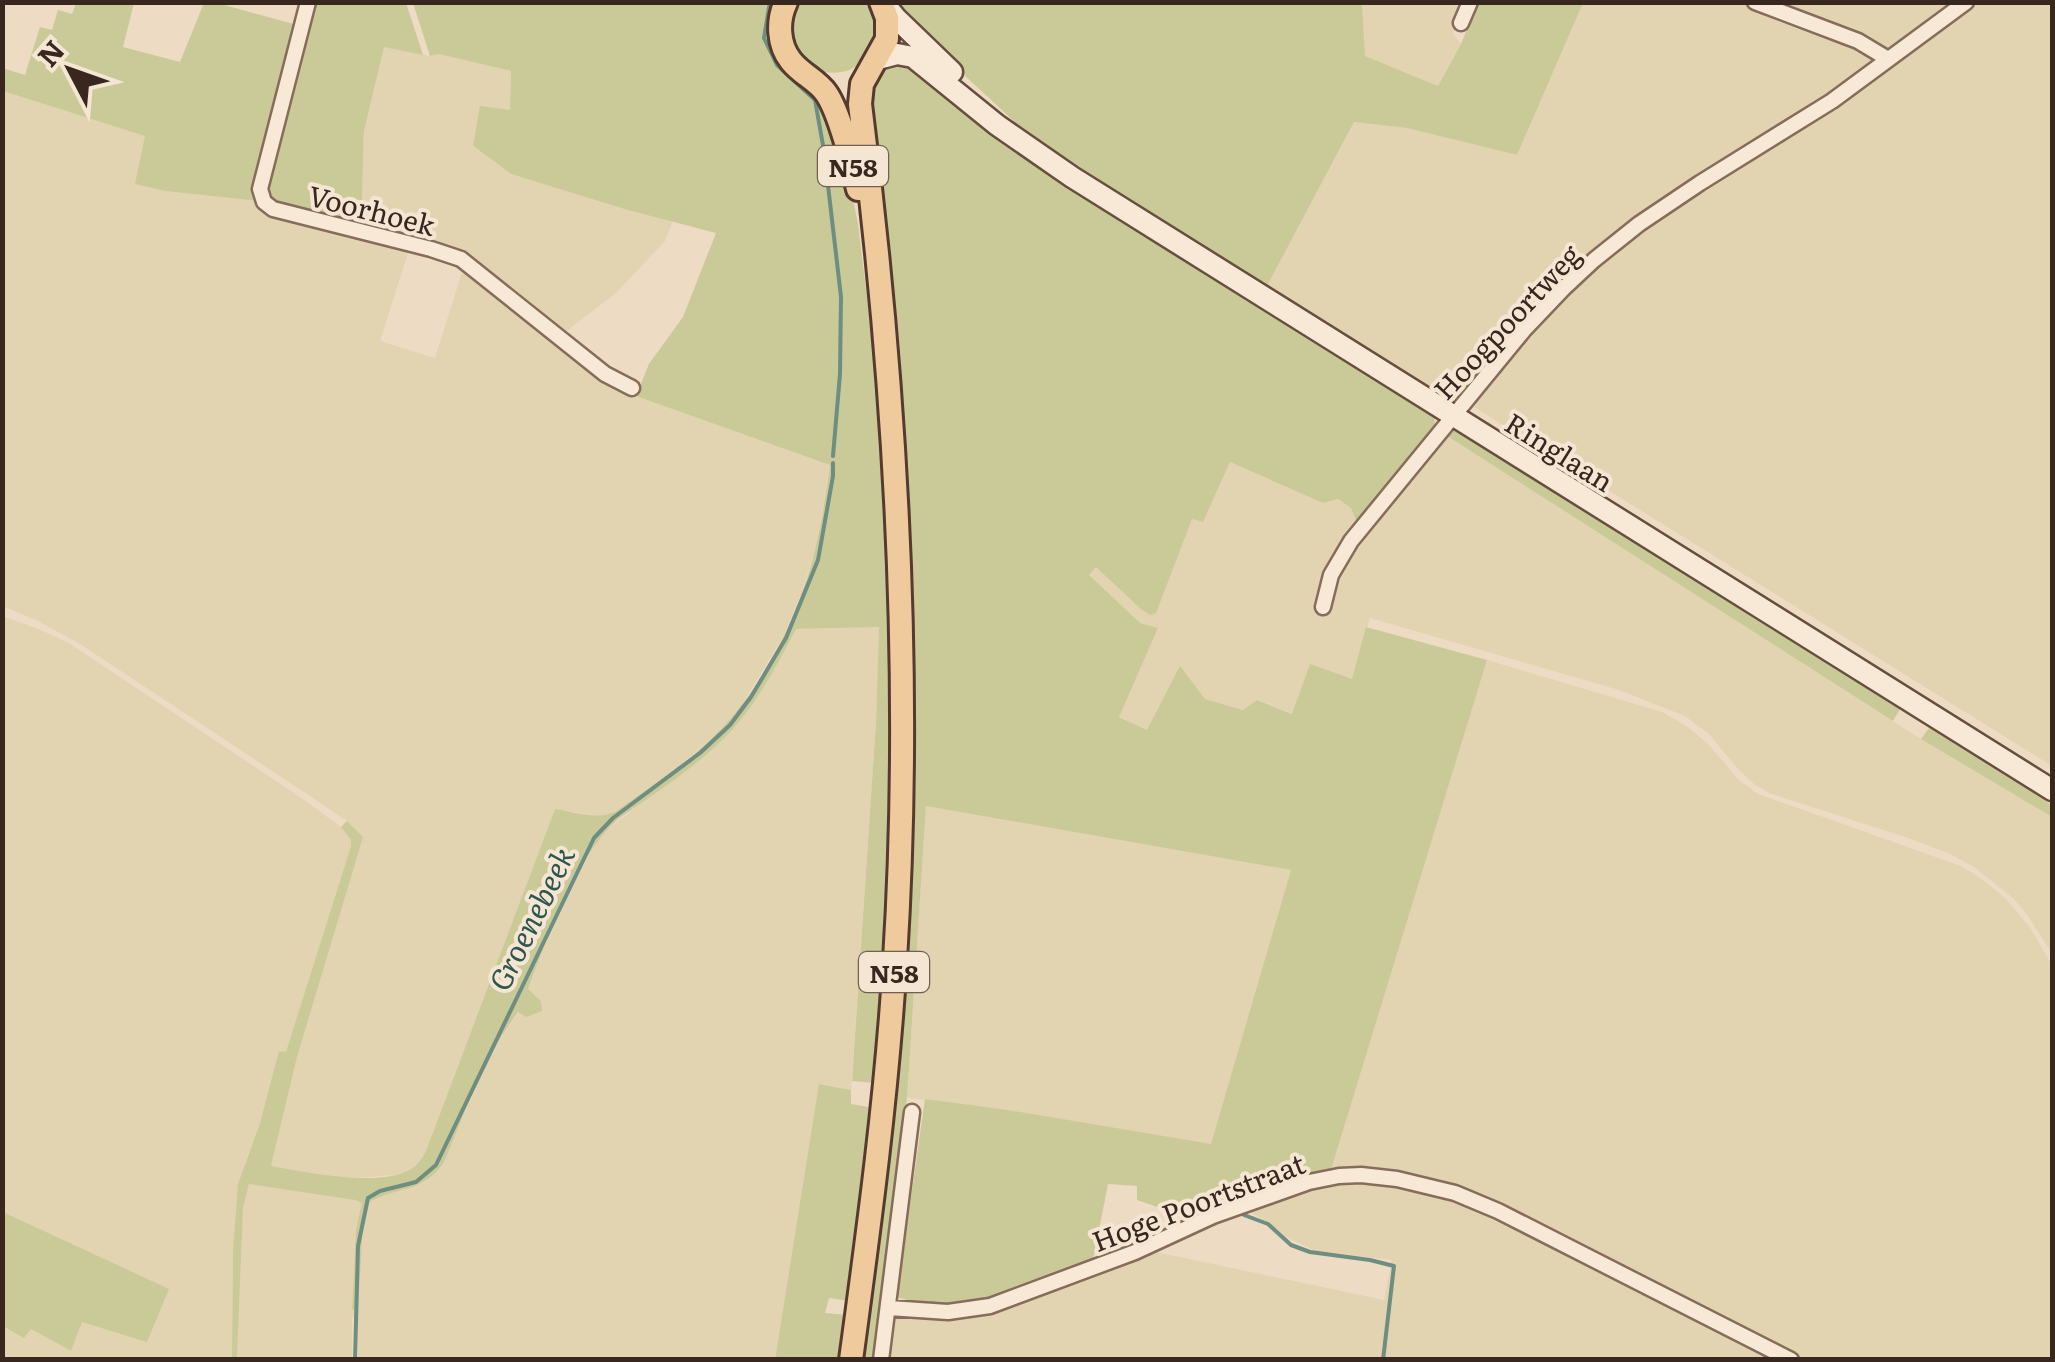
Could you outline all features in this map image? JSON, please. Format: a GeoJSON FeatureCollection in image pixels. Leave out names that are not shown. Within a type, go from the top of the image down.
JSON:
{"type":"FeatureCollection","features":[{"type":"Feature","properties":{"kind":"main road"},"geometry":{"type":"LineString","coordinates":[[786,2],[780,27],[782,46],[791,62],[805,74],[838,82],[855,78],[874,64],[887,39],[882,2]]}},
{"type":"Feature","properties":{"kind":"main road","name":"Ringlaan"},"geometry":{"type":"LineString","coordinates":[[882,2],[1041,156]]}},
{"type":"Feature","properties":{"kind":"main road","name":"Ringlaan"},"geometry":{"type":"LineString","coordinates":[[874,64],[897,54],[914,56],[1041,156],[2052,790]]}},
{"type":"Feature","properties":{"kind":"main road","name":"N58"},"geometry":{"type":"LineString","coordinates":[[851,1360],[885,1093],[902,793],[896,477],[876,234],[860,104],[862,84],[874,64]]}},
{"type":"Feature","properties":{"kind":"main road","name":"N58"},"geometry":{"type":"LineString","coordinates":[[805,74],[826,92],[844,137],[877,270]]}},
{"type":"Feature","properties":{"kind":"street","name":"Voorhoek"},"geometry":{"type":"LineString","coordinates":[[308,2],[260,189],[264,202],[273,209],[461,259],[604,374],[632,388]]}},
{"type":"Feature","properties":{"kind":"street"},"geometry":{"type":"LineString","coordinates":[[1461,23],[1470,2]]}},
{"type":"Feature","properties":{"kind":"street"},"geometry":{"type":"LineString","coordinates":[[1756,2],[1827,28],[1888,59]]}},
{"type":"Feature","properties":{"kind":"street","name":"Hoogpoortweg"},"geometry":{"type":"LineString","coordinates":[[1323,608],[1330,576],[1351,541],[1524,330],[1564,288],[1639,224],[1832,101],[1966,2]]}},
{"type":"Feature","properties":{"kind":"street"},"geometry":{"type":"LineString","coordinates":[[882,1360],[912,1112]]}},
{"type":"Feature","properties":{"kind":"street","name":"Hoge Poortstraat"},"geometry":{"type":"LineString","coordinates":[[889,1308],[948,1312],[990,1306],[1285,1190],[1308,1182],[1361,1175],[1397,1179],[1455,1194],[1498,1212],[1790,1360]]}},
{"type":"Feature","properties":{"kind":"shaded area"},"geometry":{"type":"Polygon","coordinates":[[[76,3],[134,3],[123,47],[180,62],[204,3],[297,25],[259,201],[135,184],[145,136],[3,91],[2,68],[25,75],[40,27],[52,30],[58,10],[72,14],[76,3]]]}},
{"type":"Feature","properties":{"kind":"shaded area"},"geometry":{"type":"Polygon","coordinates":[[[311,3],[406,3],[423,55],[384,47],[364,131],[361,227],[278,207],[266,188],[311,3]]]}},
{"type":"Feature","properties":{"kind":"shaded area"},"geometry":{"type":"Polygon","coordinates":[[[413,3],[777,3],[773,13],[817,93],[850,185],[858,224],[883,426],[891,777],[889,897],[875,1083],[852,1081],[879,627],[796,629],[755,700],[726,737],[617,820],[588,855],[564,899],[528,989],[541,1001],[542,1011],[526,1017],[518,1012],[487,1058],[444,1162],[436,1172],[419,1184],[369,1202],[363,1224],[358,1309],[352,1310],[356,1230],[362,1203],[249,1184],[243,1208],[237,1359],[232,1360],[238,1184],[260,1123],[279,1051],[286,1052],[351,846],[341,827],[347,821],[363,837],[297,1057],[271,1166],[342,1177],[398,1175],[418,1163],[426,1151],[555,809],[593,815],[615,812],[706,743],[735,713],[767,668],[802,592],[821,522],[830,465],[636,396],[649,364],[683,317],[716,233],[511,174],[473,146],[480,106],[510,110],[511,71],[439,54],[430,56],[413,3]]]}},
{"type":"Feature","properties":{"kind":"shaded area"},"geometry":{"type":"Polygon","coordinates":[[[796,3],[870,3],[877,31],[862,61],[849,70],[833,73],[816,70],[803,62],[790,33],[796,3]]]}},
{"type":"Feature","properties":{"kind":"shaded area"},"geometry":{"type":"Polygon","coordinates":[[[890,3],[1362,3],[1365,56],[1438,86],[1478,3],[1583,3],[1517,155],[1407,128],[1354,122],[1267,286],[1071,164],[1017,124],[890,3]]]}},
{"type":"Feature","properties":{"kind":"shaded area"},"geometry":{"type":"Polygon","coordinates":[[[1362,3],[1466,3],[1453,34],[1461,44],[1438,86],[1364,56],[1362,3]]]}},
{"type":"Feature","properties":{"kind":"shaded area"},"geometry":{"type":"Polygon","coordinates":[[[1583,3],[1744,3],[1865,48],[1873,58],[1835,95],[1638,219],[1456,402],[1447,400],[1267,286],[1354,122],[1407,128],[1517,155],[1583,3]]]}},
{"type":"Feature","properties":{"kind":"shaded area"},"geometry":{"type":"Polygon","coordinates":[[[1764,3],[1959,3],[1889,49],[1764,3]]]}},
{"type":"Feature","properties":{"kind":"shaded area"},"geometry":{"type":"Polygon","coordinates":[[[1973,3],[2052,3],[2052,766],[1471,405],[1552,309],[1646,224],[1898,58],[1973,3]]]}},
{"type":"Feature","properties":{"kind":"shaded area"},"geometry":{"type":"Polygon","coordinates":[[[384,46],[511,71],[510,111],[477,131],[473,147],[511,174],[673,221],[665,241],[616,293],[564,333],[462,256],[361,227],[364,131],[384,46]]]}},
{"type":"Feature","properties":{"kind":"shaded area"},"geometry":{"type":"Polygon","coordinates":[[[904,60],[1061,180],[1433,414],[1432,434],[1358,526],[1351,508],[1338,499],[1323,503],[1230,462],[1203,522],[1192,519],[1156,613],[1150,615],[1141,609],[1096,567],[1089,575],[1140,623],[1158,628],[1119,717],[1147,730],[1180,666],[1205,699],[1243,710],[1257,700],[1292,714],[1310,664],[1352,679],[1366,627],[1487,660],[1330,1173],[1195,1220],[1137,1200],[1137,1186],[1108,1184],[1092,1265],[974,1306],[934,1308],[897,1297],[925,1099],[1211,1144],[1291,870],[926,806],[907,1098],[877,1359],[861,1360],[898,1073],[913,803],[911,578],[886,261],[867,87],[882,69],[904,60]]]}},
{"type":"Feature","properties":{"kind":"shaded area"},"geometry":{"type":"Polygon","coordinates":[[[3,91],[149,137],[136,184],[259,201],[409,250],[380,341],[435,358],[464,266],[604,378],[637,396],[830,464],[817,543],[802,592],[783,637],[740,708],[675,770],[615,812],[604,817],[555,809],[426,1151],[408,1172],[355,1178],[271,1166],[297,1057],[362,837],[347,821],[80,644],[3,606],[3,91]]]}},
{"type":"Feature","properties":{"kind":"shaded area"},"geometry":{"type":"Polygon","coordinates":[[[1455,427],[1900,709],[1893,721],[1444,434],[1455,427]]]}},
{"type":"Feature","properties":{"kind":"shaded area"},"geometry":{"type":"Polygon","coordinates":[[[1444,434],[1916,736],[2052,817],[2052,953],[2014,899],[1974,867],[1905,837],[1769,793],[1754,784],[1709,734],[1685,716],[1619,690],[1370,618],[1352,679],[1293,714],[1258,700],[1244,710],[1205,699],[1147,731],[1119,716],[1158,628],[1140,623],[1122,608],[1089,575],[1096,567],[1192,519],[1203,522],[1230,462],[1323,503],[1337,499],[1351,508],[1358,526],[1444,434]]]}},
{"type":"Feature","properties":{"kind":"shaded area"},"geometry":{"type":"Polygon","coordinates":[[[2,616],[69,643],[300,797],[341,827],[351,840],[286,1053],[280,1051],[246,1160],[233,1251],[232,1359],[3,1359],[3,1326],[24,1337],[30,1328],[70,1351],[81,1322],[169,1290],[3,1212],[2,616]]]}},
{"type":"Feature","properties":{"kind":"shaded area"},"geometry":{"type":"Polygon","coordinates":[[[879,627],[851,1090],[820,1084],[775,1359],[358,1359],[358,1317],[352,1317],[352,1359],[237,1360],[243,1208],[249,1183],[363,1203],[356,1230],[352,1309],[369,1202],[425,1182],[465,1113],[487,1058],[519,1012],[537,997],[527,990],[545,944],[589,854],[604,832],[706,754],[739,722],[796,629],[879,627]]]}},
{"type":"Feature","properties":{"kind":"shaded area"},"geometry":{"type":"Polygon","coordinates":[[[1487,660],[1662,712],[1707,743],[1740,781],[1758,794],[1961,866],[2005,898],[2029,926],[2052,965],[2052,1359],[1802,1359],[1454,1189],[1330,1173],[1487,660]]]}},
{"type":"Feature","properties":{"kind":"shaded area"},"geometry":{"type":"Polygon","coordinates":[[[1929,728],[2052,805],[2052,817],[1921,739],[1929,728]]]}},
{"type":"Feature","properties":{"kind":"shaded area"},"geometry":{"type":"Polygon","coordinates":[[[926,806],[1291,870],[1211,1145],[1008,1110],[907,1098],[926,806]]]}},
{"type":"Feature","properties":{"kind":"shaded area"},"geometry":{"type":"Polygon","coordinates":[[[819,1084],[851,1090],[851,1104],[874,1108],[849,1301],[829,1298],[825,1313],[849,1315],[842,1359],[775,1360],[819,1084]]]}},
{"type":"Feature","properties":{"kind":"shaded area"},"geometry":{"type":"Polygon","coordinates":[[[1358,1178],[1461,1199],[1783,1360],[887,1360],[893,1318],[903,1311],[1151,1251],[1384,1300],[1392,1260],[1316,1251],[1246,1210],[1286,1192],[1358,1178]]]}},
{"type":"Feature","properties":{"kind":"shaded area"},"geometry":{"type":"Polygon","coordinates":[[[3,1212],[169,1289],[147,1342],[82,1322],[71,1351],[31,1329],[24,1338],[3,1326],[3,1212]]]}},
{"type":"Feature","properties":{"kind":"waterway","name":"Groenebeek"},"geometry":{"type":"LineString","coordinates":[[770,2],[764,38],[777,65],[815,100],[824,151],[841,297],[833,456]]}},
{"type":"Feature","properties":{"kind":"waterway","name":"Groenebeek"},"geometry":{"type":"LineString","coordinates":[[355,1360],[358,1246],[368,1198],[416,1182],[436,1165],[594,838],[613,818],[700,753],[730,725],[751,697],[786,638],[818,560],[833,463]]}},
{"type":"Feature","properties":{"kind":"waterway"},"geometry":{"type":"LineString","coordinates":[[1244,1215],[1268,1224],[1291,1245],[1310,1252],[1394,1266],[1383,1360]]}}]}
